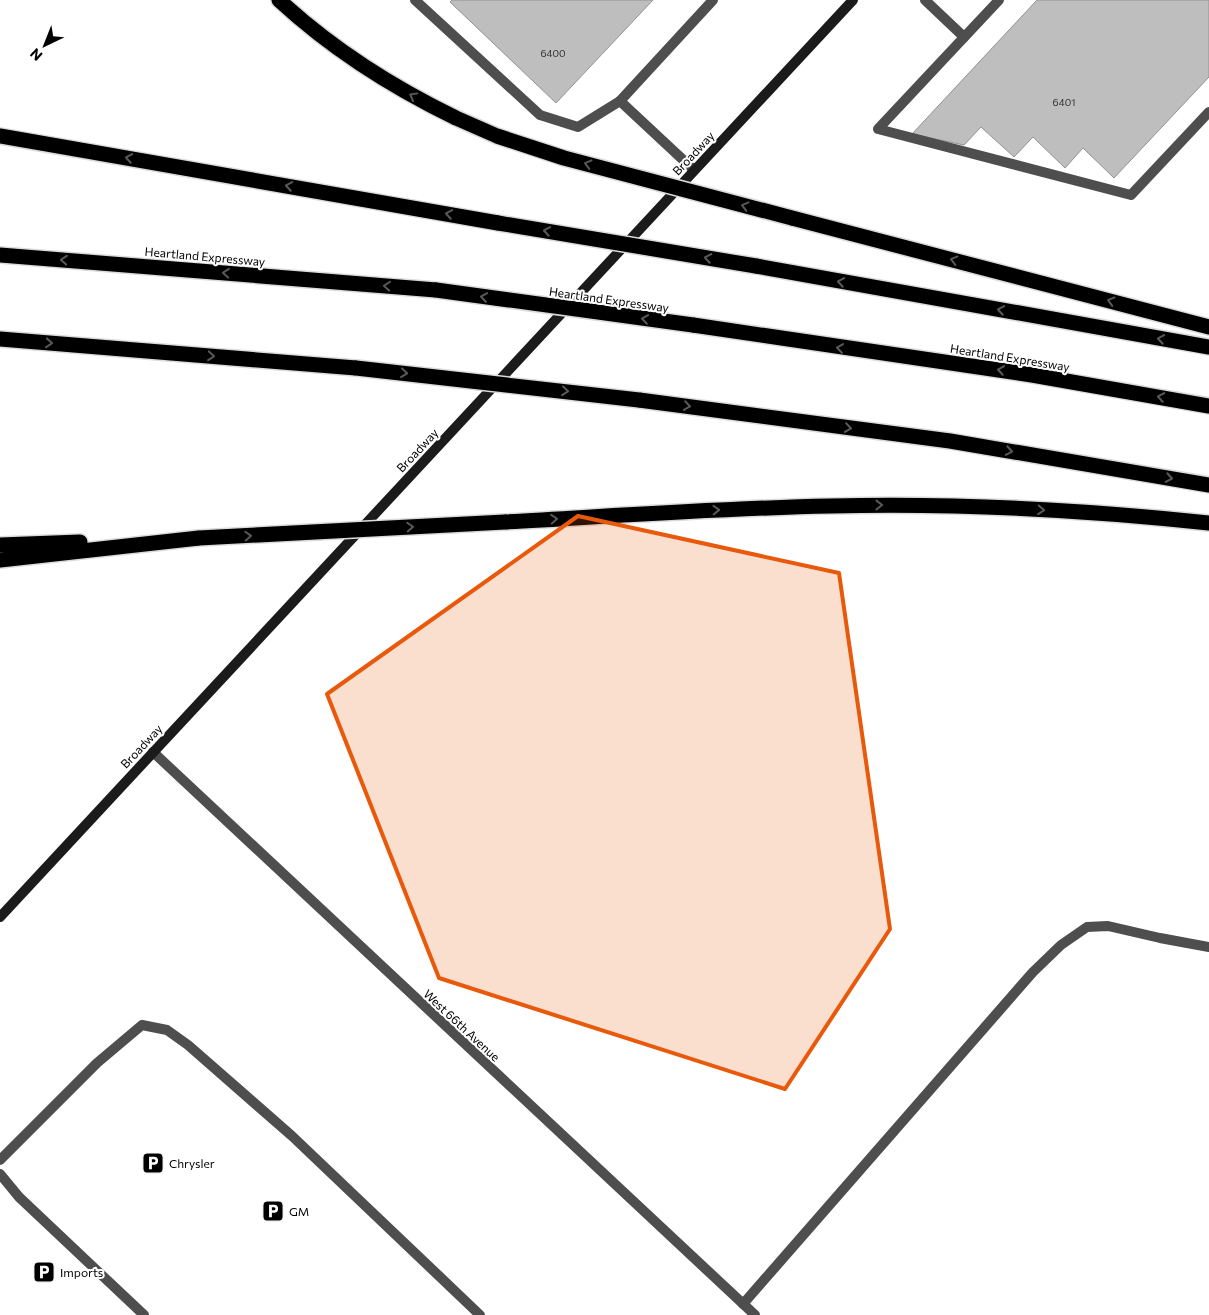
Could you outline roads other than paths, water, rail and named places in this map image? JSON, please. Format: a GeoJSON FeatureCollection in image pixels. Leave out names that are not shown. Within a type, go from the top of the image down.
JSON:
{"type":"FeatureCollection","features":[{"type":"Feature","properties":{"kind":"highway"},"geometry":{"type":"LineString","coordinates":[[279,0],[306,24],[362,65],[407,93],[456,118],[498,136],[557,155],[792,218],[1209,326]]}},
{"type":"Feature","properties":{"kind":"highway"},"geometry":{"type":"LineString","coordinates":[[0,136],[756,266],[1209,347]]}},
{"type":"Feature","properties":{"kind":"highway","name":"Heartland Expressway"},"geometry":{"type":"LineString","coordinates":[[0,255],[436,290],[694,325],[1032,375],[1209,406]]}},
{"type":"Feature","properties":{"kind":"highway"},"geometry":{"type":"LineString","coordinates":[[0,339],[356,368],[639,400],[950,441],[1209,485]]}},
{"type":"Feature","properties":{"kind":"highway"},"geometry":{"type":"LineString","coordinates":[[0,545],[199,538],[698,510],[884,505],[1027,509],[1209,523]]}},
{"type":"Feature","properties":{"kind":"highway"},"geometry":{"type":"LineString","coordinates":[[0,560],[199,538]]}},
{"type":"Feature","properties":{"kind":"main road","name":"Broadway"},"geometry":{"type":"LineString","coordinates":[[0,917],[853,0]]}},
{"type":"Feature","properties":{"kind":"street"},"geometry":{"type":"LineString","coordinates":[[415,0],[540,115],[578,127],[620,101],[714,0]]}},
{"type":"Feature","properties":{"kind":"street"},"geometry":{"type":"LineString","coordinates":[[925,0],[964,37]]}},
{"type":"Feature","properties":{"kind":"street"},"geometry":{"type":"LineString","coordinates":[[999,0],[878,129],[1131,195],[1209,112]]}},
{"type":"Feature","properties":{"kind":"street"},"geometry":{"type":"LineString","coordinates":[[620,101],[694,170]]}},
{"type":"Feature","properties":{"kind":"street","name":"West 66th Avenue"},"geometry":{"type":"LineString","coordinates":[[153,752],[755,1315]]}},
{"type":"Feature","properties":{"kind":"street"},"geometry":{"type":"LineString","coordinates":[[743,1304],[1033,972],[1061,945],[1087,926],[1108,926],[1209,947]]}},
{"type":"Feature","properties":{"kind":"street"},"geometry":{"type":"LineString","coordinates":[[0,1160],[97,1063],[142,1025],[166,1030],[188,1045],[292,1136],[480,1315]]}},
{"type":"Feature","properties":{"kind":"street"},"geometry":{"type":"LineString","coordinates":[[0,1174],[19,1196],[144,1315]]}},
{"type":"Feature","properties":{"kind":"place","name":"Chrysler"},"geometry":{"type":"Point","coordinates":[153,1163]}},
{"type":"Feature","properties":{"kind":"place","name":"GM"},"geometry":{"type":"Point","coordinates":[273,1211]}},
{"type":"Feature","properties":{"kind":"place","name":"Imports"},"geometry":{"type":"Point","coordinates":[44,1272]}}]}
